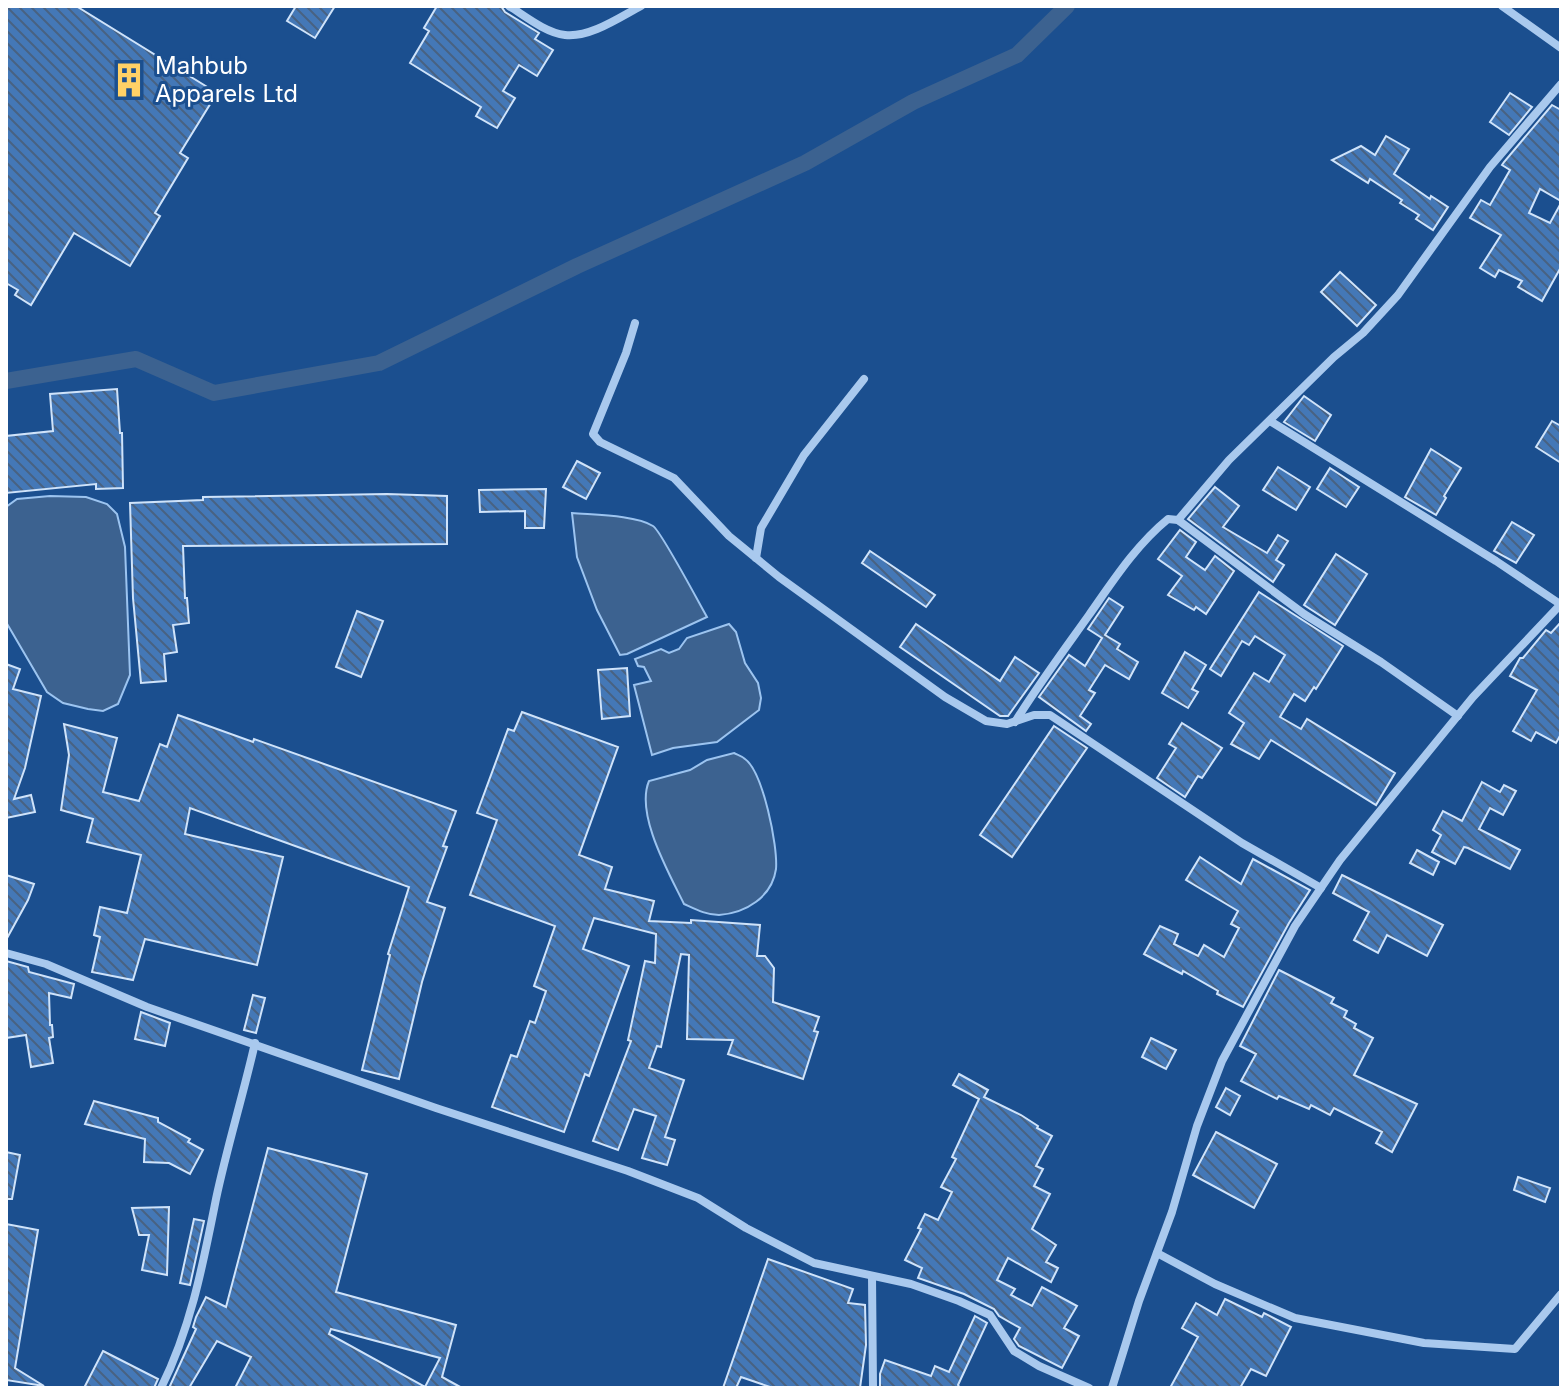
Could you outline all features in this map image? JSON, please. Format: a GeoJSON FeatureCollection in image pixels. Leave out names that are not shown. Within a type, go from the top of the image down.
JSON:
{"type":"FeatureCollection","features":[{"type":"Feature","properties":{"kind":"street"},"geometry":{"type":"LineString","coordinates":[[509,6],[546,28],[565,35],[606,25],[641,6]]}},
{"type":"Feature","properties":{"kind":"street"},"geometry":{"type":"LineString","coordinates":[[1502,6],[1561,48]]}},
{"type":"Feature","properties":{"kind":"street"},"geometry":{"type":"LineString","coordinates":[[1178,520],[1229,460],[1334,357],[1363,333],[1398,295],[1490,167],[1561,84]]}},
{"type":"Feature","properties":{"kind":"street"},"geometry":{"type":"LineString","coordinates":[[635,323],[621,367],[593,434],[600,442],[674,478],[729,536],[756,558],[945,697],[986,721],[1014,723],[1034,715],[1050,715],[1242,843],[1321,888]]}},
{"type":"Feature","properties":{"kind":"street"},"geometry":{"type":"LineString","coordinates":[[756,558],[761,528],[804,455],[864,379]]}},
{"type":"Feature","properties":{"kind":"street"},"geometry":{"type":"LineString","coordinates":[[1112,1388],[1172,1212],[1197,1126],[1222,1061],[1295,926],[1340,860],[1458,716],[1561,604],[1270,421]]}},
{"type":"Feature","properties":{"kind":"street"},"geometry":{"type":"LineString","coordinates":[[1014,723],[1127,561],[1168,519],[1178,520],[1304,614],[1381,662],[1458,716]]}},
{"type":"Feature","properties":{"kind":"street"},"geometry":{"type":"LineString","coordinates":[[6,953],[46,964],[147,1007],[642,1176],[698,1198],[746,1228],[814,1263],[911,1284],[990,1315],[1014,1351],[1089,1388]]}},
{"type":"Feature","properties":{"kind":"street"},"geometry":{"type":"LineString","coordinates":[[161,1388],[196,1299],[255,1043]]}},
{"type":"Feature","properties":{"kind":"street"},"geometry":{"type":"LineString","coordinates":[[1157,1253],[1215,1284],[1295,1318],[1424,1343],[1515,1349],[1561,1294]]}},
{"type":"Feature","properties":{"kind":"street"},"geometry":{"type":"LineString","coordinates":[[872,1276],[873,1388]]}},
{"type":"Feature","properties":{"kind":"water"},"geometry":{"type":"Polygon","coordinates":[[[86,497],[107,504],[117,514],[125,547],[130,675],[118,704],[103,711],[63,703],[47,692],[6,622],[6,507],[17,499],[86,497]]]}},
{"type":"Feature","properties":{"kind":"water"},"geometry":{"type":"Polygon","coordinates":[[[572,513],[625,518],[653,526],[707,617],[620,655],[597,610],[577,557],[572,513]]]}},
{"type":"Feature","properties":{"kind":"water"},"geometry":{"type":"Polygon","coordinates":[[[729,624],[736,632],[745,663],[758,683],[761,698],[759,710],[717,742],[673,748],[652,755],[634,685],[651,681],[644,667],[638,666],[635,659],[661,649],[669,653],[679,649],[687,638],[729,624]]]}},
{"type":"Feature","properties":{"kind":"water"},"geometry":{"type":"Polygon","coordinates":[[[734,753],[744,758],[758,778],[772,828],[776,869],[769,888],[756,902],[739,911],[714,915],[684,904],[650,826],[646,794],[649,781],[734,753]]]}},
{"type":"Feature","properties":{"kind":"building"},"geometry":{"type":"Polygon","coordinates":[[[6,6],[76,6],[217,93],[180,153],[188,158],[155,213],[160,216],[130,266],[74,233],[31,305],[15,295],[18,290],[6,283],[6,6]]]}},
{"type":"Feature","properties":{"kind":"building"},"geometry":{"type":"Polygon","coordinates":[[[296,6],[335,6],[315,38],[287,21],[296,6]]]}},
{"type":"Feature","properties":{"kind":"building"},"geometry":{"type":"Polygon","coordinates":[[[437,6],[501,6],[505,12],[539,33],[535,39],[553,50],[537,76],[519,65],[503,91],[515,98],[497,128],[476,116],[481,107],[410,63],[429,31],[424,28],[437,6]]]}},
{"type":"Feature","properties":{"kind":"building"},"geometry":{"type":"Polygon","coordinates":[[[1510,93],[1532,107],[1509,135],[1490,122],[1510,93]]]}},
{"type":"Feature","properties":{"kind":"building"},"geometry":{"type":"Polygon","coordinates":[[[1552,105],[1561,110],[1561,201],[1540,189],[1529,213],[1550,223],[1561,203],[1561,267],[1542,301],[1518,287],[1522,281],[1499,270],[1495,277],[1480,268],[1501,235],[1470,218],[1481,200],[1490,205],[1510,170],[1502,165],[1552,105]]]}},
{"type":"Feature","properties":{"kind":"building"},"geometry":{"type":"Polygon","coordinates":[[[1386,136],[1409,149],[1394,174],[1430,199],[1431,196],[1448,207],[1433,230],[1416,219],[1419,215],[1400,203],[1402,200],[1332,160],[1361,146],[1375,155],[1386,136]]]}},
{"type":"Feature","properties":{"kind":"building"},"geometry":{"type":"Polygon","coordinates":[[[1340,272],[1376,305],[1357,326],[1321,292],[1340,272]]]}},
{"type":"Feature","properties":{"kind":"building"},"geometry":{"type":"Polygon","coordinates":[[[117,389],[123,488],[96,489],[96,484],[6,493],[6,436],[53,431],[50,394],[117,389]]]}},
{"type":"Feature","properties":{"kind":"building"},"geometry":{"type":"Polygon","coordinates":[[[1304,396],[1331,415],[1315,441],[1284,422],[1304,396]]]}},
{"type":"Feature","properties":{"kind":"building"},"geometry":{"type":"Polygon","coordinates":[[[1552,421],[1561,426],[1561,463],[1536,447],[1552,421]]]}},
{"type":"Feature","properties":{"kind":"building"},"geometry":{"type":"Polygon","coordinates":[[[1431,449],[1461,468],[1436,515],[1405,497],[1431,449]]]}},
{"type":"Feature","properties":{"kind":"building"},"geometry":{"type":"Polygon","coordinates":[[[577,461],[600,473],[586,499],[563,487],[577,461]]]}},
{"type":"Feature","properties":{"kind":"building"},"geometry":{"type":"Polygon","coordinates":[[[1278,467],[1310,487],[1296,510],[1263,490],[1278,467]]]}},
{"type":"Feature","properties":{"kind":"building"},"geometry":{"type":"Polygon","coordinates":[[[1330,468],[1359,487],[1346,507],[1317,489],[1330,468]]]}},
{"type":"Feature","properties":{"kind":"building"},"geometry":{"type":"Polygon","coordinates":[[[1215,487],[1239,506],[1223,527],[1267,553],[1278,535],[1288,541],[1276,560],[1284,565],[1273,582],[1188,519],[1215,487]]]}},
{"type":"Feature","properties":{"kind":"building"},"geometry":{"type":"Polygon","coordinates":[[[546,489],[544,528],[525,528],[525,511],[480,512],[479,490],[546,489]]]}},
{"type":"Feature","properties":{"kind":"building"},"geometry":{"type":"Polygon","coordinates":[[[447,496],[447,544],[183,546],[189,623],[173,625],[177,652],[164,654],[166,681],[141,683],[133,598],[130,503],[203,500],[203,497],[447,496]]]}},
{"type":"Feature","properties":{"kind":"building"},"geometry":{"type":"Polygon","coordinates":[[[1512,522],[1534,535],[1516,563],[1494,551],[1512,522]]]}},
{"type":"Feature","properties":{"kind":"building"},"geometry":{"type":"Polygon","coordinates":[[[1180,530],[1196,542],[1186,557],[1205,570],[1215,556],[1234,571],[1206,614],[1168,595],[1182,576],[1158,559],[1180,530]]]}},
{"type":"Feature","properties":{"kind":"building"},"geometry":{"type":"Polygon","coordinates":[[[870,551],[935,595],[926,607],[862,563],[870,551]]]}},
{"type":"Feature","properties":{"kind":"building"},"geometry":{"type":"Polygon","coordinates":[[[1336,554],[1367,574],[1335,625],[1304,605],[1336,554]]]}},
{"type":"Feature","properties":{"kind":"building"},"geometry":{"type":"Polygon","coordinates":[[[1259,592],[1343,646],[1316,689],[1314,687],[1305,701],[1294,694],[1280,717],[1301,729],[1307,719],[1395,773],[1376,805],[1271,740],[1259,759],[1231,744],[1244,723],[1229,713],[1254,673],[1269,682],[1285,655],[1255,636],[1249,645],[1242,641],[1221,676],[1210,669],[1259,592]]]}},
{"type":"Feature","properties":{"kind":"building"},"geometry":{"type":"Polygon","coordinates":[[[1109,598],[1123,607],[1105,635],[1120,644],[1117,649],[1138,662],[1129,679],[1105,665],[1089,690],[1095,693],[1080,716],[1091,724],[1086,731],[1039,697],[1069,655],[1085,666],[1102,638],[1088,629],[1109,598]]]}},
{"type":"Feature","properties":{"kind":"building"},"geometry":{"type":"Polygon","coordinates":[[[357,611],[383,621],[361,677],[336,667],[357,611]]]}},
{"type":"Feature","properties":{"kind":"building"},"geometry":{"type":"Polygon","coordinates":[[[1561,622],[1561,734],[1556,743],[1536,732],[1531,741],[1513,731],[1537,690],[1510,676],[1520,658],[1546,630],[1551,633],[1561,622]]]}},
{"type":"Feature","properties":{"kind":"building"},"geometry":{"type":"Polygon","coordinates":[[[916,624],[1000,681],[1015,657],[1039,673],[1008,716],[1000,716],[900,647],[916,624]]]}},
{"type":"Feature","properties":{"kind":"building"},"geometry":{"type":"Polygon","coordinates":[[[1185,652],[1206,665],[1192,689],[1198,692],[1188,708],[1162,693],[1185,652]]]}},
{"type":"Feature","properties":{"kind":"building"},"geometry":{"type":"Polygon","coordinates":[[[6,664],[20,669],[13,689],[41,696],[25,768],[14,799],[31,795],[35,812],[6,818],[6,664]]]}},
{"type":"Feature","properties":{"kind":"building"},"geometry":{"type":"Polygon","coordinates":[[[627,668],[630,716],[602,719],[598,670],[627,668]]]}},
{"type":"Feature","properties":{"kind":"building"},"geometry":{"type":"Polygon","coordinates":[[[522,712],[618,747],[579,855],[612,867],[605,889],[654,901],[649,921],[691,923],[691,920],[760,925],[757,956],[765,956],[774,968],[773,1002],[819,1017],[814,1031],[818,1032],[803,1079],[728,1054],[733,1040],[687,1039],[689,955],[681,954],[661,1047],[657,1046],[649,1068],[684,1080],[665,1137],[675,1140],[667,1165],[642,1158],[656,1116],[634,1109],[618,1150],[593,1141],[631,1041],[628,1040],[645,961],[655,963],[656,934],[594,918],[583,949],[629,966],[589,1076],[585,1074],[564,1132],[492,1107],[511,1055],[517,1057],[530,1021],[535,1023],[546,991],[534,986],[555,926],[470,895],[497,820],[477,813],[508,729],[514,731],[522,712]]]}},
{"type":"Feature","properties":{"kind":"building"},"geometry":{"type":"Polygon","coordinates":[[[178,715],[456,811],[427,902],[445,908],[422,982],[399,1079],[362,1070],[388,954],[409,887],[190,808],[185,834],[283,857],[257,965],[145,939],[133,980],[92,972],[100,937],[94,935],[100,907],[127,913],[141,855],[87,842],[93,819],[61,810],[69,755],[64,724],[117,738],[103,792],[139,801],[160,744],[167,747],[178,715]]]}},
{"type":"Feature","properties":{"kind":"building"},"geometry":{"type":"Polygon","coordinates":[[[1182,723],[1222,748],[1185,797],[1157,778],[1176,748],[1169,744],[1182,723]]]}},
{"type":"Feature","properties":{"kind":"building"},"geometry":{"type":"Polygon","coordinates":[[[1054,726],[1087,748],[1012,857],[980,835],[1054,726]]]}},
{"type":"Feature","properties":{"kind":"building"},"geometry":{"type":"Polygon","coordinates":[[[1482,782],[1500,792],[1504,785],[1516,791],[1503,815],[1490,808],[1479,829],[1520,850],[1510,869],[1464,847],[1455,864],[1432,852],[1441,835],[1433,830],[1443,811],[1462,821],[1482,782]]]}},
{"type":"Feature","properties":{"kind":"building"},"geometry":{"type":"Polygon","coordinates":[[[1417,850],[1439,862],[1433,875],[1410,863],[1417,850]]]}},
{"type":"Feature","properties":{"kind":"building"},"geometry":{"type":"Polygon","coordinates":[[[1200,857],[1241,884],[1253,859],[1310,890],[1243,1007],[1183,971],[1182,974],[1144,954],[1160,926],[1178,934],[1174,944],[1198,956],[1204,945],[1224,957],[1239,928],[1231,924],[1238,911],[1186,880],[1200,857]]]}},
{"type":"Feature","properties":{"kind":"building"},"geometry":{"type":"Polygon","coordinates":[[[6,875],[34,884],[6,940],[6,875]]]}},
{"type":"Feature","properties":{"kind":"building"},"geometry":{"type":"Polygon","coordinates":[[[1342,875],[1443,925],[1427,956],[1387,935],[1378,953],[1354,940],[1369,912],[1333,893],[1342,875]]]}},
{"type":"Feature","properties":{"kind":"building"},"geometry":{"type":"Polygon","coordinates":[[[6,961],[28,967],[29,972],[74,984],[71,998],[49,993],[53,1037],[49,1038],[53,1063],[31,1067],[26,1035],[6,1038],[6,961]]]}},
{"type":"Feature","properties":{"kind":"building"},"geometry":{"type":"Polygon","coordinates":[[[1279,970],[1334,998],[1331,1003],[1347,1011],[1344,1017],[1356,1024],[1354,1028],[1373,1038],[1354,1075],[1417,1104],[1392,1152],[1376,1143],[1382,1132],[1334,1108],[1330,1115],[1311,1105],[1309,1109],[1279,1096],[1277,1099],[1241,1081],[1256,1054],[1240,1046],[1279,970]]]}},
{"type":"Feature","properties":{"kind":"building"},"geometry":{"type":"Polygon","coordinates":[[[253,995],[265,998],[256,1033],[244,1030],[253,995]]]}},
{"type":"Feature","properties":{"kind":"building"},"geometry":{"type":"Polygon","coordinates":[[[141,1012],[170,1023],[165,1046],[135,1039],[141,1012]]]}},
{"type":"Feature","properties":{"kind":"building"},"geometry":{"type":"Polygon","coordinates":[[[1151,1038],[1176,1050],[1166,1069],[1142,1057],[1151,1038]]]}},
{"type":"Feature","properties":{"kind":"building"},"geometry":{"type":"Polygon","coordinates":[[[959,1074],[988,1090],[984,1097],[1021,1115],[1052,1136],[1036,1166],[1043,1169],[1034,1186],[1050,1194],[1032,1229],[1056,1245],[1046,1262],[1058,1268],[1051,1282],[1008,1258],[997,1280],[1015,1289],[1011,1295],[1032,1306],[1042,1287],[1077,1306],[1064,1328],[1079,1336],[1062,1368],[1019,1346],[1014,1339],[1020,1328],[999,1316],[994,1309],[964,1294],[918,1278],[922,1268],[905,1260],[925,1214],[938,1220],[952,1192],[941,1187],[956,1159],[952,1157],[979,1099],[953,1085],[959,1074]]]}},
{"type":"Feature","properties":{"kind":"building"},"geometry":{"type":"Polygon","coordinates":[[[1226,1088],[1240,1096],[1230,1115],[1216,1107],[1226,1088]]]}},
{"type":"Feature","properties":{"kind":"building"},"geometry":{"type":"Polygon","coordinates":[[[94,1101],[158,1118],[158,1122],[190,1139],[188,1142],[203,1150],[190,1174],[169,1163],[144,1162],[145,1139],[85,1124],[94,1101]]]}},
{"type":"Feature","properties":{"kind":"building"},"geometry":{"type":"Polygon","coordinates":[[[1216,1132],[1277,1164],[1254,1208],[1193,1175],[1216,1132]]]}},
{"type":"Feature","properties":{"kind":"building"},"geometry":{"type":"Polygon","coordinates":[[[268,1148],[367,1174],[336,1292],[456,1325],[442,1377],[462,1388],[235,1388],[251,1357],[217,1341],[189,1388],[169,1388],[196,1329],[193,1327],[196,1317],[206,1297],[226,1307],[268,1148]],[[331,1329],[329,1334],[425,1387],[440,1358],[331,1329]]]}},
{"type":"Feature","properties":{"kind":"building"},"geometry":{"type":"Polygon","coordinates":[[[6,1152],[20,1155],[12,1199],[6,1199],[6,1152]]]}},
{"type":"Feature","properties":{"kind":"building"},"geometry":{"type":"Polygon","coordinates":[[[1518,1177],[1550,1188],[1545,1202],[1514,1190],[1518,1177]]]}},
{"type":"Feature","properties":{"kind":"building"},"geometry":{"type":"Polygon","coordinates":[[[169,1207],[167,1275],[142,1270],[149,1235],[139,1235],[132,1208],[169,1207]]]}},
{"type":"Feature","properties":{"kind":"building"},"geometry":{"type":"Polygon","coordinates":[[[194,1219],[204,1221],[190,1285],[180,1283],[194,1219]]]}},
{"type":"Feature","properties":{"kind":"building"},"geometry":{"type":"Polygon","coordinates":[[[6,1224],[38,1230],[15,1368],[44,1386],[6,1380],[6,1224]]]}},
{"type":"Feature","properties":{"kind":"building"},"geometry":{"type":"Polygon","coordinates":[[[768,1259],[853,1289],[848,1303],[865,1305],[866,1345],[860,1388],[773,1388],[741,1377],[736,1388],[723,1388],[768,1259]]]}},
{"type":"Feature","properties":{"kind":"building"},"geometry":{"type":"Polygon","coordinates":[[[1225,1299],[1291,1327],[1266,1376],[1251,1369],[1240,1388],[1170,1388],[1198,1337],[1182,1328],[1196,1303],[1217,1315],[1225,1299]]]}},
{"type":"Feature","properties":{"kind":"building"},"geometry":{"type":"Polygon","coordinates":[[[975,1316],[987,1323],[958,1385],[960,1388],[880,1388],[880,1374],[885,1360],[931,1376],[935,1366],[949,1372],[975,1316]]]}},
{"type":"Feature","properties":{"kind":"building"},"geometry":{"type":"Polygon","coordinates":[[[103,1351],[158,1379],[154,1388],[84,1388],[103,1351]]]}},
{"type":"Feature","properties":{"kind":"waterway"},"geometry":{"type":"LineString","coordinates":[[6,381],[136,359],[214,393],[379,363],[577,266],[805,163],[913,102],[1017,55],[1067,6]]}},
{"type":"Feature","properties":{"kind":"place","name":"Mahbub Apparels Ltd"},"geometry":{"type":"Point","coordinates":[129,80]}}]}
